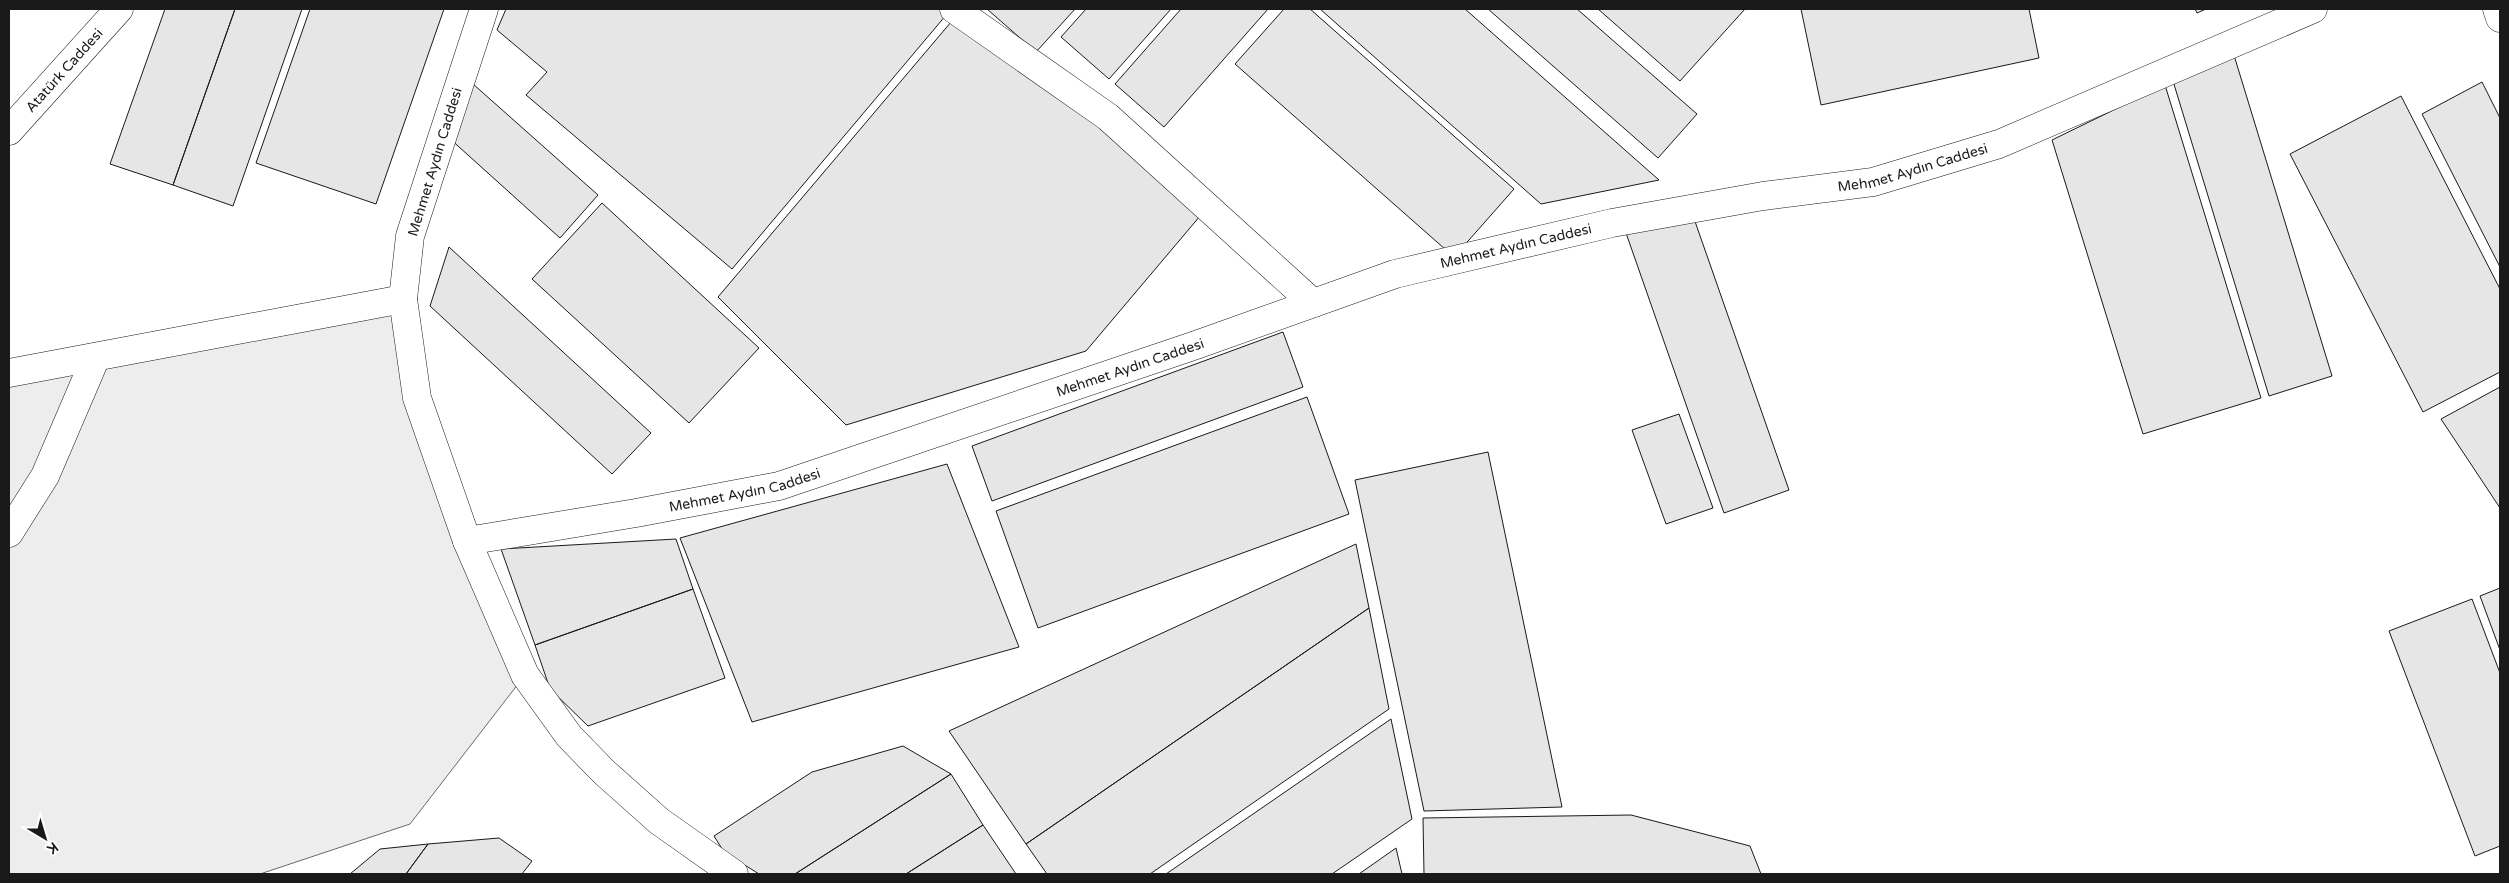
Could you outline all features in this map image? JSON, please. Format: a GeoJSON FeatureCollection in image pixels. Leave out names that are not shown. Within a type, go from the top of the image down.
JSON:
{"type":"FeatureCollection","features":[{"type":"Feature","properties":{"kind":"street","name":"Atatürk Caddesi"},"geometry":{"type":"LineString","coordinates":[[9,131],[119,9]]}},
{"type":"Feature","properties":{"kind":"street","name":"Mehmet Aydın Caddesi"},"geometry":{"type":"LineString","coordinates":[[484,9],[410,236],[403,300],[417,398],[467,541],[636,513],[779,486],[1196,345],[1396,274],[1612,223],[1763,196],[1882,179],[1999,144],[2313,9]]}},
{"type":"Feature","properties":{"kind":"street"},"geometry":{"type":"LineString","coordinates":[[954,9],[1108,118],[1313,303]]}},
{"type":"Feature","properties":{"kind":"street"},"geometry":{"type":"LineString","coordinates":[[2497,9],[2500,18]]}},
{"type":"Feature","properties":{"kind":"street"},"geometry":{"type":"LineString","coordinates":[[9,373],[403,300]]}},
{"type":"Feature","properties":{"kind":"street"},"geometry":{"type":"LineString","coordinates":[[9,533],[44,476],[96,357]]}},
{"type":"Feature","properties":{"kind":"street"},"geometry":{"type":"LineString","coordinates":[[467,541],[525,675],[568,736],[604,772],[659,821],[734,874]]}},
{"type":"Feature","properties":{"kind":"shaded area"},"geometry":{"type":"Polygon","coordinates":[[[403,299],[417,399],[525,675],[410,824],[260,874],[9,874],[9,373],[403,299]]]}},
{"type":"Feature","properties":{"kind":"building"},"geometry":{"type":"Polygon","coordinates":[[[165,9],[235,9],[173,185],[110,164],[165,9]]]}},
{"type":"Feature","properties":{"kind":"building"},"geometry":{"type":"Polygon","coordinates":[[[235,9],[302,9],[233,206],[173,185],[235,9]]]}},
{"type":"Feature","properties":{"kind":"building"},"geometry":{"type":"Polygon","coordinates":[[[310,9],[444,9],[376,204],[256,163],[310,9]]]}},
{"type":"Feature","properties":{"kind":"building"},"geometry":{"type":"Polygon","coordinates":[[[506,9],[939,9],[947,14],[732,269],[526,95],[547,72],[497,30],[506,9]]]}},
{"type":"Feature","properties":{"kind":"building"},"geometry":{"type":"Polygon","coordinates":[[[987,9],[1075,9],[1036,52],[987,9]]]}},
{"type":"Feature","properties":{"kind":"building"},"geometry":{"type":"Polygon","coordinates":[[[1086,9],[1171,9],[1109,79],[1061,37],[1086,9]]]}},
{"type":"Feature","properties":{"kind":"building"},"geometry":{"type":"Polygon","coordinates":[[[1181,9],[1268,9],[1164,127],[1115,84],[1181,9]]]}},
{"type":"Feature","properties":{"kind":"building"},"geometry":{"type":"Polygon","coordinates":[[[1284,9],[1310,9],[1514,189],[1454,257],[1235,64],[1284,9]]]}},
{"type":"Feature","properties":{"kind":"building"},"geometry":{"type":"Polygon","coordinates":[[[1320,9],[1465,9],[1659,180],[1541,204],[1320,9]]]}},
{"type":"Feature","properties":{"kind":"building"},"geometry":{"type":"Polygon","coordinates":[[[1488,9],[1577,9],[1697,114],[1658,158],[1488,9]]]}},
{"type":"Feature","properties":{"kind":"building"},"geometry":{"type":"Polygon","coordinates":[[[1598,9],[1745,9],[1680,81],[1598,9]]]}},
{"type":"Feature","properties":{"kind":"building"},"geometry":{"type":"Polygon","coordinates":[[[1801,9],[2029,9],[2039,58],[1821,105],[1801,9]]]}},
{"type":"Feature","properties":{"kind":"building"},"geometry":{"type":"Polygon","coordinates":[[[2195,9],[2206,9],[2197,13],[2195,9]]]}},
{"type":"Feature","properties":{"kind":"building"},"geometry":{"type":"Polygon","coordinates":[[[957,15],[1206,209],[1086,351],[846,425],[718,297],[957,15]]]}},
{"type":"Feature","properties":{"kind":"building"},"geometry":{"type":"Polygon","coordinates":[[[2233,52],[2332,376],[2269,396],[2173,81],[2233,52]]]}},
{"type":"Feature","properties":{"kind":"building"},"geometry":{"type":"Polygon","coordinates":[[[2482,82],[2500,118],[2500,267],[2422,114],[2482,82]]]}},
{"type":"Feature","properties":{"kind":"building"},"geometry":{"type":"Polygon","coordinates":[[[473,84],[598,195],[560,238],[448,137],[473,84]]]}},
{"type":"Feature","properties":{"kind":"building"},"geometry":{"type":"Polygon","coordinates":[[[2165,85],[2261,398],[2143,434],[2052,140],[2165,85]]]}},
{"type":"Feature","properties":{"kind":"building"},"geometry":{"type":"Polygon","coordinates":[[[2401,96],[2500,289],[2500,372],[2423,412],[2290,154],[2401,96]]]}},
{"type":"Feature","properties":{"kind":"building"},"geometry":{"type":"Polygon","coordinates":[[[602,203],[759,348],[689,423],[532,279],[602,203]]]}},
{"type":"Feature","properties":{"kind":"building"},"geometry":{"type":"Polygon","coordinates":[[[1691,210],[1789,490],[1724,513],[1626,233],[1691,210]]]}},
{"type":"Feature","properties":{"kind":"building"},"geometry":{"type":"Polygon","coordinates":[[[449,247],[651,433],[612,474],[430,306],[449,247]]]}},
{"type":"Feature","properties":{"kind":"building"},"geometry":{"type":"Polygon","coordinates":[[[1283,332],[1303,387],[992,501],[972,446],[1283,332]]]}},
{"type":"Feature","properties":{"kind":"building"},"geometry":{"type":"Polygon","coordinates":[[[2500,387],[2500,508],[2441,419],[2500,387]]]}},
{"type":"Feature","properties":{"kind":"building"},"geometry":{"type":"Polygon","coordinates":[[[1307,397],[1349,514],[1038,628],[996,511],[1307,397]]]}},
{"type":"Feature","properties":{"kind":"building"},"geometry":{"type":"Polygon","coordinates":[[[1679,414],[1713,508],[1666,524],[1632,430],[1679,414]]]}},
{"type":"Feature","properties":{"kind":"building"},"geometry":{"type":"Polygon","coordinates":[[[1488,452],[1562,807],[1424,811],[1355,480],[1488,452]]]}},
{"type":"Feature","properties":{"kind":"building"},"geometry":{"type":"Polygon","coordinates":[[[947,464],[1019,647],[752,722],[680,538],[947,464]]]}},
{"type":"Feature","properties":{"kind":"building"},"geometry":{"type":"Polygon","coordinates":[[[676,539],[693,589],[535,645],[501,549],[676,539]]]}},
{"type":"Feature","properties":{"kind":"building"},"geometry":{"type":"Polygon","coordinates":[[[1356,544],[1369,608],[1026,844],[949,731],[1356,544]]]}},
{"type":"Feature","properties":{"kind":"building"},"geometry":{"type":"Polygon","coordinates":[[[2500,588],[2500,650],[2480,596],[2500,588]]]}},
{"type":"Feature","properties":{"kind":"building"},"geometry":{"type":"Polygon","coordinates":[[[693,589],[725,678],[588,726],[550,689],[535,645],[693,589]]]}},
{"type":"Feature","properties":{"kind":"building"},"geometry":{"type":"Polygon","coordinates":[[[2472,599],[2500,673],[2500,846],[2475,856],[2389,631],[2472,599]]]}},
{"type":"Feature","properties":{"kind":"building"},"geometry":{"type":"Polygon","coordinates":[[[1369,608],[1389,709],[1150,874],[1047,874],[1026,844],[1369,608]]]}},
{"type":"Feature","properties":{"kind":"building"},"geometry":{"type":"Polygon","coordinates":[[[1391,719],[1412,819],[1332,874],[1166,874],[1391,719]]]}},
{"type":"Feature","properties":{"kind":"building"},"geometry":{"type":"Polygon","coordinates":[[[903,746],[951,774],[795,874],[759,874],[724,852],[714,836],[812,772],[903,746]]]}},
{"type":"Feature","properties":{"kind":"building"},"geometry":{"type":"Polygon","coordinates":[[[951,774],[983,825],[906,874],[795,874],[951,774]]]}},
{"type":"Feature","properties":{"kind":"building"},"geometry":{"type":"Polygon","coordinates":[[[1631,815],[1750,846],[1761,874],[1424,874],[1423,818],[1631,815]]]}},
{"type":"Feature","properties":{"kind":"building"},"geometry":{"type":"Polygon","coordinates":[[[983,825],[1016,874],[906,874],[983,825]]]}},
{"type":"Feature","properties":{"kind":"building"},"geometry":{"type":"Polygon","coordinates":[[[499,838],[532,861],[522,874],[406,874],[428,844],[499,838]]]}},
{"type":"Feature","properties":{"kind":"building"},"geometry":{"type":"Polygon","coordinates":[[[428,844],[406,874],[350,874],[380,849],[428,844]]]}},
{"type":"Feature","properties":{"kind":"building"},"geometry":{"type":"Polygon","coordinates":[[[1396,848],[1402,874],[1359,874],[1396,848]]]}}]}
